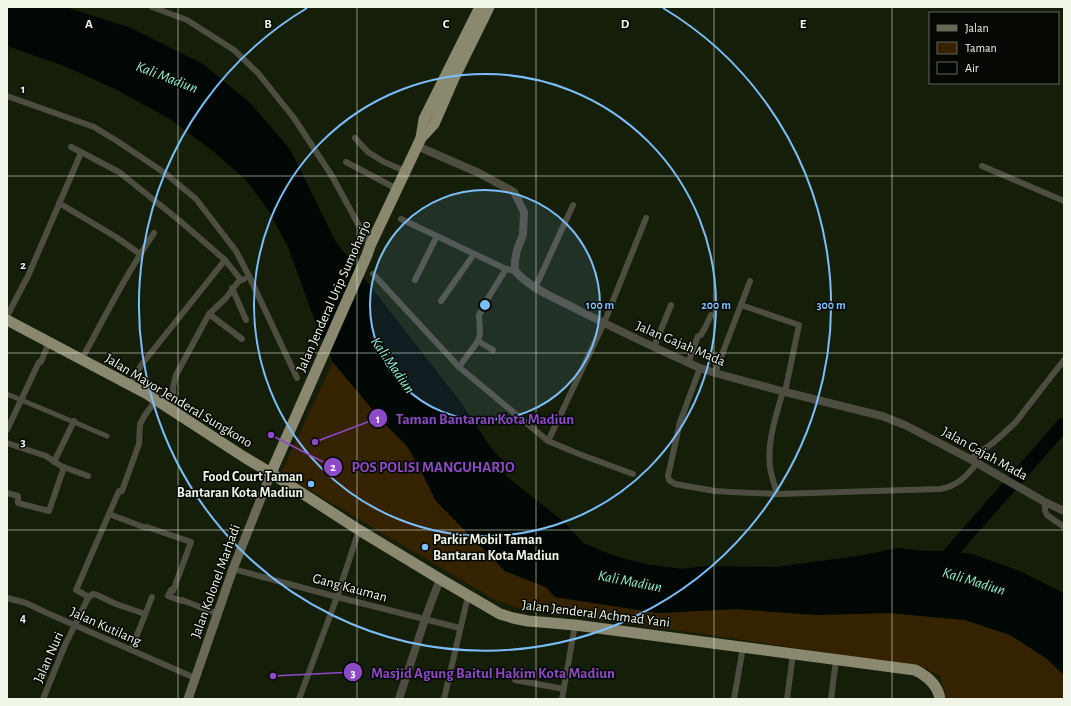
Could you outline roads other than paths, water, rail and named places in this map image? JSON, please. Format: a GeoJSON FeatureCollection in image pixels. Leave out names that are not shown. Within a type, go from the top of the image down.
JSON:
{"type":"FeatureCollection","features":[{"type":"Feature","properties":{"kind":"highway","name":"Jalan Jenderal Urip Sumoharjo"},"geometry":{"type":"LineString","coordinates":[[273,470],[368,250],[419,142],[424,119],[480,7]]}},
{"type":"Feature","properties":{"kind":"highway","name":"Jalan Jenderal Urip Sumoharjo"},"geometry":{"type":"LineString","coordinates":[[419,142],[434,124],[454,78],[489,7]]}},
{"type":"Feature","properties":{"kind":"highway","name":"Jalan Mayor Jenderal Sungkono"},"geometry":{"type":"LineString","coordinates":[[7,320],[156,400],[244,457],[273,470]]}},
{"type":"Feature","properties":{"kind":"highway","name":"Jalan Jenderal Achmad Yani"},"geometry":{"type":"LineString","coordinates":[[273,470],[360,530],[500,614],[513,618],[915,670],[924,675],[933,683],[940,699]]}},
{"type":"Feature","properties":{"kind":"main road","name":"Jalan Kolonel Marhadi"},"geometry":{"type":"LineString","coordinates":[[188,699],[233,569],[273,470]]}},
{"type":"Feature","properties":{"kind":"street"},"geometry":{"type":"LineString","coordinates":[[152,7],[187,20],[234,50],[258,73],[294,118],[332,176],[368,250]]}},
{"type":"Feature","properties":{"kind":"street"},"geometry":{"type":"LineString","coordinates":[[7,96],[94,127],[166,174],[196,199],[236,251],[297,378]]}},
{"type":"Feature","properties":{"kind":"street"},"geometry":{"type":"LineString","coordinates":[[355,138],[368,152],[384,162],[406,171]]}},
{"type":"Feature","properties":{"kind":"street"},"geometry":{"type":"LineString","coordinates":[[401,219],[506,270],[515,271],[517,250],[523,235],[524,212],[514,192],[419,142]]}},
{"type":"Feature","properties":{"kind":"street"},"geometry":{"type":"LineString","coordinates":[[71,147],[119,172],[180,221],[225,260],[241,280]]}},
{"type":"Feature","properties":{"kind":"street"},"geometry":{"type":"LineString","coordinates":[[7,316],[28,276],[81,152]]}},
{"type":"Feature","properties":{"kind":"street"},"geometry":{"type":"LineString","coordinates":[[346,162],[397,189]]}},
{"type":"Feature","properties":{"kind":"street"},"geometry":{"type":"LineString","coordinates":[[982,166],[1064,201]]}},
{"type":"Feature","properties":{"kind":"street"},"geometry":{"type":"LineString","coordinates":[[59,203],[116,237],[140,254]]}},
{"type":"Feature","properties":{"kind":"street"},"geometry":{"type":"LineString","coordinates":[[535,288],[573,205]]}},
{"type":"Feature","properties":{"kind":"street"},"geometry":{"type":"LineString","coordinates":[[548,441],[604,323],[646,218]]}},
{"type":"Feature","properties":{"kind":"street"},"geometry":{"type":"LineString","coordinates":[[82,359],[140,254],[154,233]]}},
{"type":"Feature","properties":{"kind":"street"},"geometry":{"type":"LineString","coordinates":[[415,280],[437,236]]}},
{"type":"Feature","properties":{"kind":"street"},"geometry":{"type":"LineString","coordinates":[[441,301],[474,254]]}},
{"type":"Feature","properties":{"kind":"street"},"geometry":{"type":"LineString","coordinates":[[129,385],[142,364],[225,260]]}},
{"type":"Feature","properties":{"kind":"street"},"geometry":{"type":"LineString","coordinates":[[459,367],[478,341],[480,334],[479,314],[506,270]]}},
{"type":"Feature","properties":{"kind":"street","name":"Jalan Gajah Mada"},"geometry":{"type":"LineString","coordinates":[[515,271],[522,279],[535,288],[604,323],[700,368],[784,392],[882,416],[905,425],[1064,511]]}},
{"type":"Feature","properties":{"kind":"street"},"geometry":{"type":"LineString","coordinates":[[373,274],[459,367],[548,441],[633,474]]}},
{"type":"Feature","properties":{"kind":"street"},"geometry":{"type":"LineString","coordinates":[[172,410],[174,403],[173,387],[176,375],[209,314],[226,298],[232,288],[239,281],[249,276]]}},
{"type":"Feature","properties":{"kind":"street"},"geometry":{"type":"LineString","coordinates":[[715,373],[750,281]]}},
{"type":"Feature","properties":{"kind":"street"},"geometry":{"type":"LineString","coordinates":[[232,288],[246,320]]}},
{"type":"Feature","properties":{"kind":"street"},"geometry":{"type":"LineString","coordinates":[[741,304],[799,325],[769,449],[770,468],[777,494]]}},
{"type":"Feature","properties":{"kind":"street"},"geometry":{"type":"LineString","coordinates":[[654,347],[671,305]]}},
{"type":"Feature","properties":{"kind":"street"},"geometry":{"type":"LineString","coordinates":[[209,314],[242,339]]}},
{"type":"Feature","properties":{"kind":"street"},"geometry":{"type":"LineString","coordinates":[[688,363],[698,336],[701,335],[706,326],[710,314]]}},
{"type":"Feature","properties":{"kind":"street"},"geometry":{"type":"LineString","coordinates":[[478,341],[493,350]]}},
{"type":"Feature","properties":{"kind":"street"},"geometry":{"type":"LineString","coordinates":[[7,430],[50,342]]}},
{"type":"Feature","properties":{"kind":"street"},"geometry":{"type":"LineString","coordinates":[[700,368],[680,422],[668,476],[669,480],[675,484],[715,492],[777,494],[948,488],[964,477],[973,461],[1015,423],[1064,360]]}},
{"type":"Feature","properties":{"kind":"street"},"geometry":{"type":"LineString","coordinates":[[7,394],[107,436]]}},
{"type":"Feature","properties":{"kind":"street"},"geometry":{"type":"LineString","coordinates":[[145,614],[116,604],[97,595],[93,594],[89,597],[76,590],[119,490],[122,491],[125,484],[138,444],[140,424],[156,400]]}},
{"type":"Feature","properties":{"kind":"street"},"geometry":{"type":"LineString","coordinates":[[54,462],[74,421]]}},
{"type":"Feature","properties":{"kind":"street"},"geometry":{"type":"LineString","coordinates":[[7,443],[46,456],[64,467],[88,476]]}},
{"type":"Feature","properties":{"kind":"street"},"geometry":{"type":"LineString","coordinates":[[7,493],[18,496],[18,502],[49,512],[64,467]]}},
{"type":"Feature","properties":{"kind":"street"},"geometry":{"type":"LineString","coordinates":[[1044,501],[1047,515],[1064,527]]}},
{"type":"Feature","properties":{"kind":"street"},"geometry":{"type":"LineString","coordinates":[[109,514],[134,524],[146,528],[156,529],[191,542],[173,591],[170,590],[168,596],[218,614]]}},
{"type":"Feature","properties":{"kind":"street"},"geometry":{"type":"LineString","coordinates":[[299,699],[338,597],[360,530]]}},
{"type":"Feature","properties":{"kind":"street","name":"Gang Kauman"},"geometry":{"type":"LineString","coordinates":[[233,569],[460,628]]}},
{"type":"Feature","properties":{"kind":"street"},"geometry":{"type":"LineString","coordinates":[[399,699],[425,619],[440,579]]}},
{"type":"Feature","properties":{"kind":"street"},"geometry":{"type":"LineString","coordinates":[[444,699],[468,596]]}},
{"type":"Feature","properties":{"kind":"street","name":"Jalan Nuri"},"geometry":{"type":"LineString","coordinates":[[43,699],[65,645],[86,600],[89,597]]}},
{"type":"Feature","properties":{"kind":"street"},"geometry":{"type":"LineString","coordinates":[[131,650],[152,597]]}},
{"type":"Feature","properties":{"kind":"street","name":"Jalan Kutilang"},"geometry":{"type":"LineString","coordinates":[[7,598],[26,603],[75,626],[196,678]]}},
{"type":"Feature","properties":{"kind":"street"},"geometry":{"type":"LineString","coordinates":[[562,699],[575,625]]}},
{"type":"Feature","properties":{"kind":"street"},"geometry":{"type":"LineString","coordinates":[[734,699],[743,647]]}},
{"type":"Feature","properties":{"kind":"street"},"geometry":{"type":"LineString","coordinates":[[787,699],[793,654]]}},
{"type":"Feature","properties":{"kind":"street"},"geometry":{"type":"LineString","coordinates":[[831,699],[836,660]]}},
{"type":"Feature","properties":{"kind":"street"},"geometry":{"type":"LineString","coordinates":[[515,680],[564,689]]}},
{"type":"Feature","properties":{"kind":"water","name":"Kali Madiun"},"geometry":{"type":"Polygon","coordinates":[[[7,7],[65,7],[131,28],[203,64],[250,103],[290,149],[336,242],[458,398],[491,448],[504,462],[506,476],[565,523],[583,543],[612,555],[645,564],[681,569],[706,566],[777,567],[864,555],[897,548],[926,551],[950,551],[972,554],[1020,571],[1064,593],[1064,675],[1046,658],[1010,635],[965,620],[889,613],[816,615],[737,609],[658,613],[555,597],[546,587],[505,571],[436,501],[407,446],[383,422],[333,362],[315,321],[288,247],[269,211],[246,180],[214,152],[170,119],[115,89],[64,66],[7,46],[7,7]]]}},
{"type":"Feature","properties":{"kind":"waterway","name":"Kali Madiun"},"geometry":{"type":"LineString","coordinates":[[940,565],[1064,424]]}},
{"type":"Feature","properties":{"kind":"place","name":"POS POLISI MANGUHARJO"},"geometry":{"type":"Point","coordinates":[271,435]}},
{"type":"Feature","properties":{"kind":"place","name":"Taman Bantaran Kota Madiun"},"geometry":{"type":"Point","coordinates":[315,442]}},
{"type":"Feature","properties":{"kind":"place","name":"Food Court Taman Bantaran Kota Madiun"},"geometry":{"type":"Point","coordinates":[311,484]}},
{"type":"Feature","properties":{"kind":"place","name":"Parkir Mobil Taman Bantaran Kota Madiun"},"geometry":{"type":"Point","coordinates":[425,547]}},
{"type":"Feature","properties":{"kind":"place","name":"Masjid Agung Baitul Hakim Kota Madiun"},"geometry":{"type":"Point","coordinates":[273,676]}}]}
